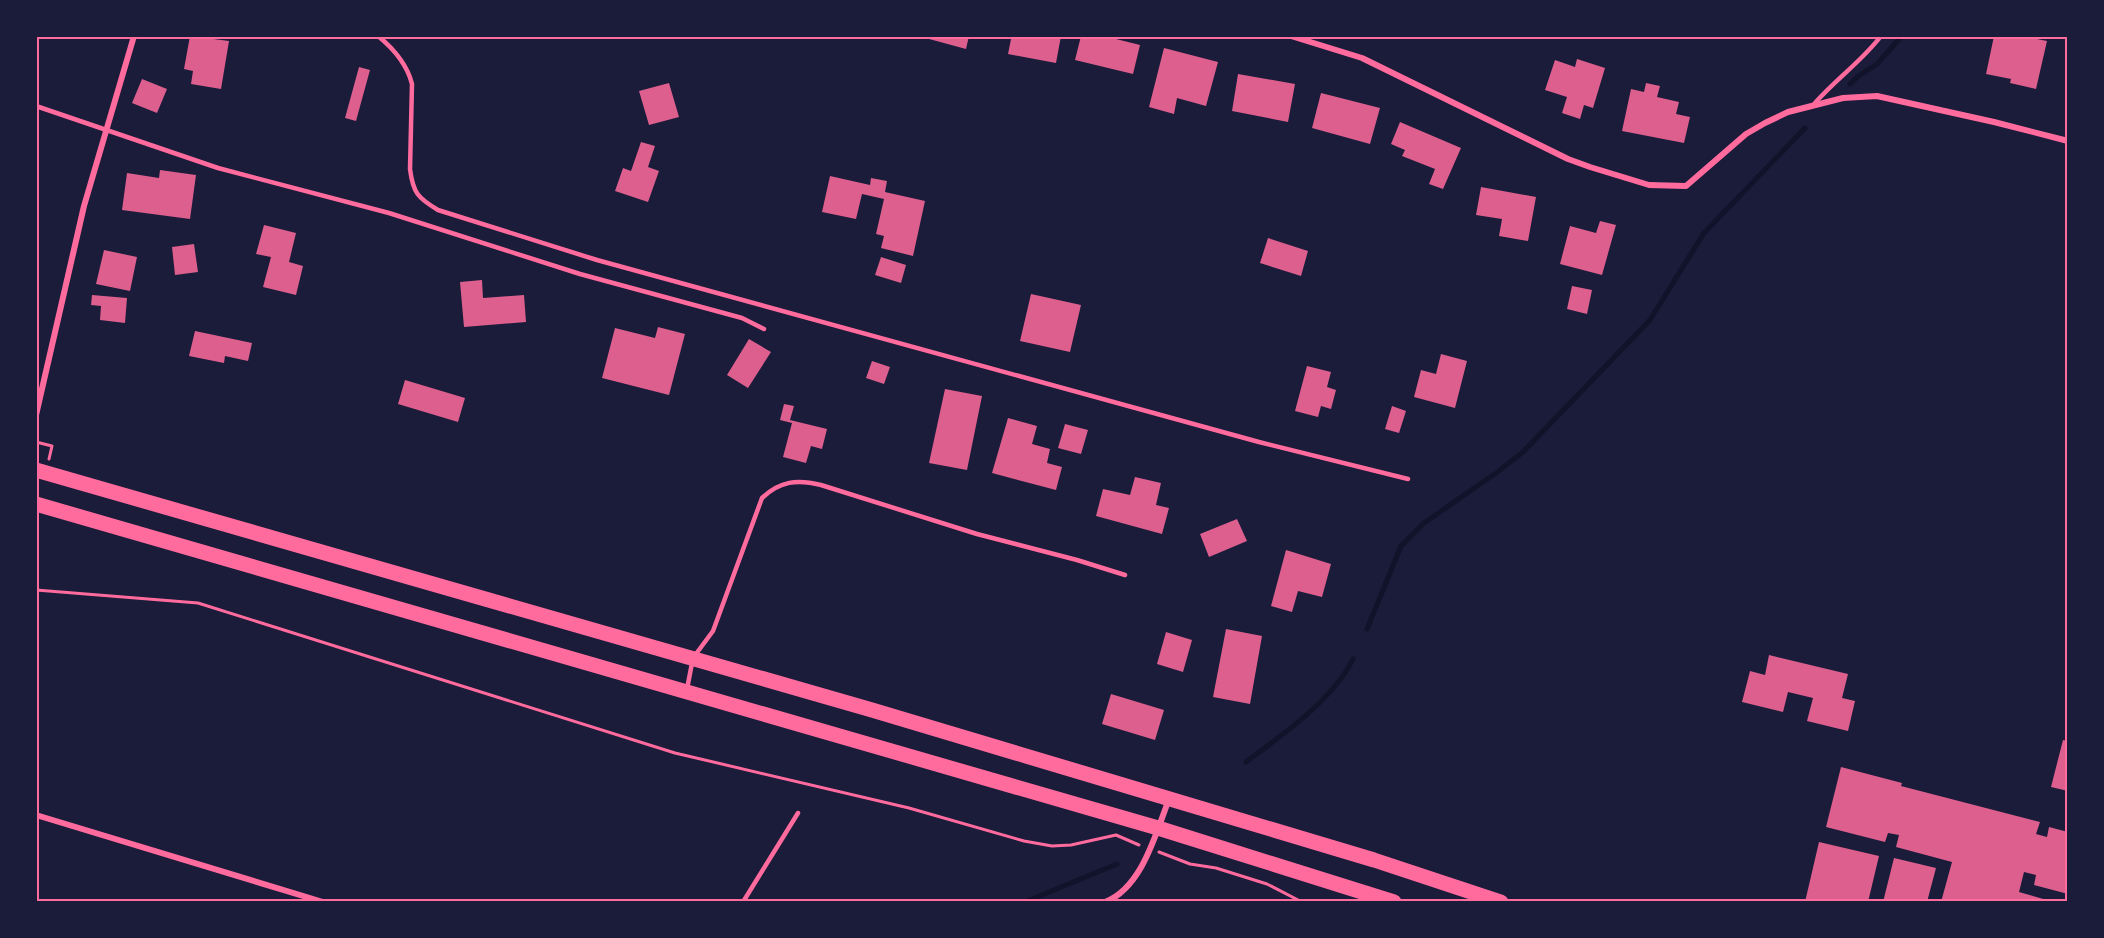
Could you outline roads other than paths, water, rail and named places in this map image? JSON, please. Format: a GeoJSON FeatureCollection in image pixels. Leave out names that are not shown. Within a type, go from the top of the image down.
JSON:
{"type":"FeatureCollection","features":[{"type":"Feature","properties":{"kind":"main road"},"geometry":{"type":"LineString","coordinates":[[36,470],[693,658],[1374,860],[1501,902]]}},
{"type":"Feature","properties":{"kind":"main road"},"geometry":{"type":"LineString","coordinates":[[36,504],[1158,828],[1394,902]]}},
{"type":"Feature","properties":{"kind":"street"},"geometry":{"type":"LineString","coordinates":[[36,415],[84,206],[134,36]]}},
{"type":"Feature","properties":{"kind":"street"},"geometry":{"type":"LineString","coordinates":[[1291,36],[1362,58],[1568,159],[1649,185],[1686,186],[1746,135],[1788,112],[1843,98],[1877,96],[2068,141]]}},
{"type":"Feature","properties":{"kind":"street"},"geometry":{"type":"LineString","coordinates":[[1105,902],[1114,898],[1142,869],[1169,799]]}},
{"type":"Feature","properties":{"kind":"street"},"geometry":{"type":"LineString","coordinates":[[36,815],[323,902]]}},
{"type":"Feature","properties":{"kind":"lane"},"geometry":{"type":"LineString","coordinates":[[378,36],[396,52],[409,74],[412,84],[410,169],[412,182],[417,195],[438,210],[597,260],[1259,442],[1408,479]]}},
{"type":"Feature","properties":{"kind":"lane"},"geometry":{"type":"LineString","coordinates":[[1815,104],[1828,88],[1870,51],[1881,36]]}},
{"type":"Feature","properties":{"kind":"lane"},"geometry":{"type":"LineString","coordinates":[[36,106],[218,168],[389,213],[580,274],[742,318],[764,330]]}},
{"type":"Feature","properties":{"kind":"lane"},"geometry":{"type":"LineString","coordinates":[[686,692],[693,658],[713,631],[762,498],[773,488],[804,481],[821,485],[956,527],[1125,575]]}},
{"type":"Feature","properties":{"kind":"lane"},"geometry":{"type":"LineString","coordinates":[[743,902],[798,813]]}},
{"type":"Feature","properties":{"kind":"waterway"},"geometry":{"type":"LineString","coordinates":[[1850,84],[1877,64],[1902,36]]}},
{"type":"Feature","properties":{"kind":"waterway"},"geometry":{"type":"LineString","coordinates":[[1367,629],[1401,546],[1424,523],[1523,452],[1650,320],[1704,233],[1805,128]]}},
{"type":"Feature","properties":{"kind":"waterway"},"geometry":{"type":"LineString","coordinates":[[1246,762],[1320,703],[1333,689],[1353,659]]}},
{"type":"Feature","properties":{"kind":"waterway"},"geometry":{"type":"LineString","coordinates":[[1025,902],[1117,864]]}}]}
